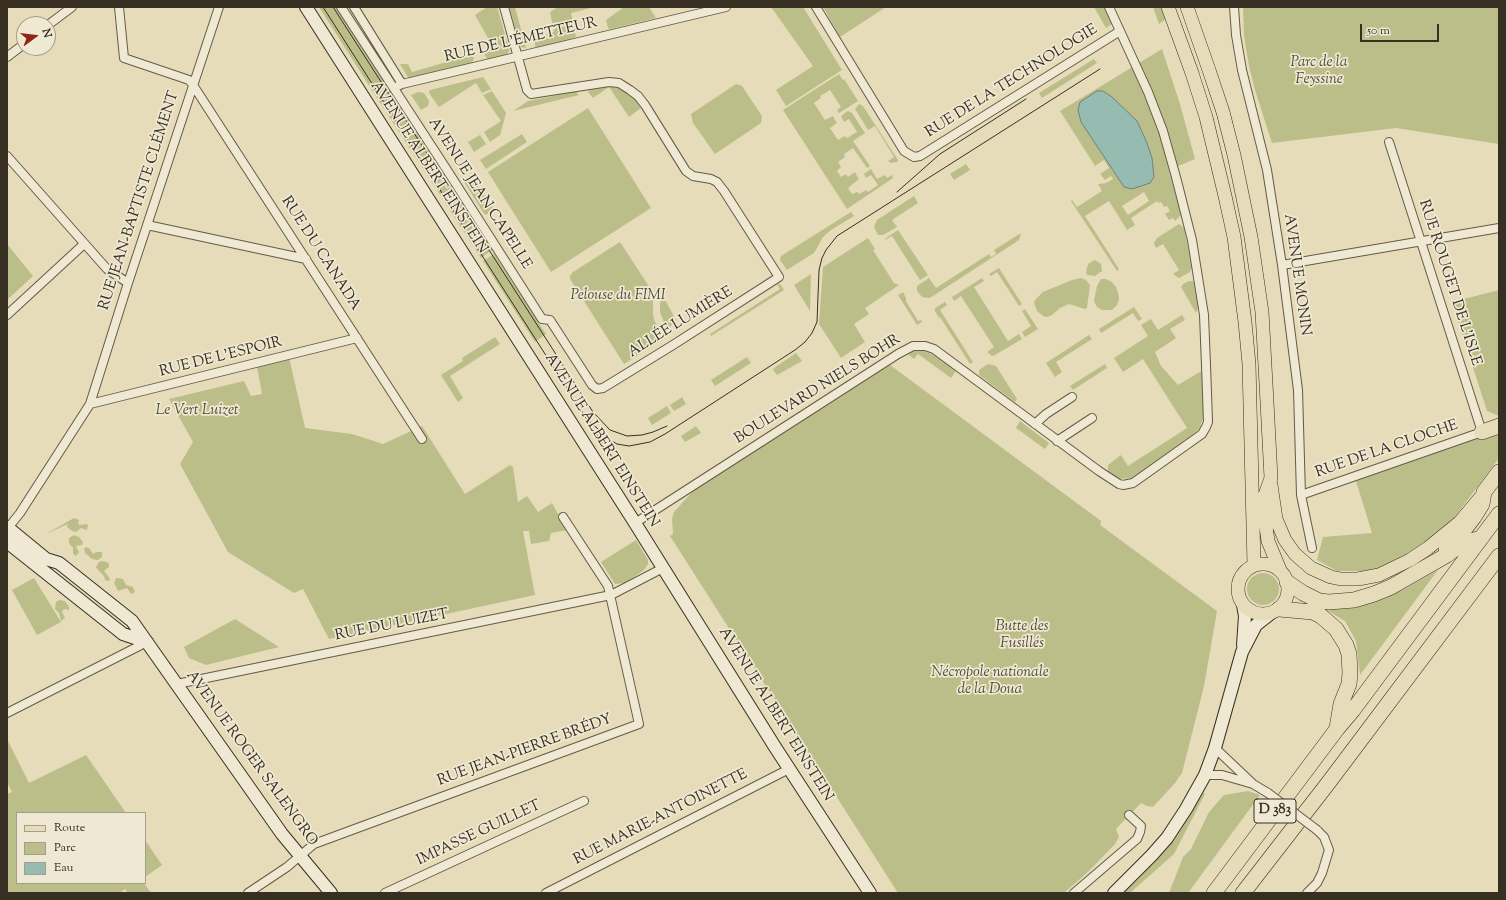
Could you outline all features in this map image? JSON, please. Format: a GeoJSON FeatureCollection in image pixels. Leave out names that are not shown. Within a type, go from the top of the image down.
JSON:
{"type":"FeatureCollection","features":[{"type":"Feature","properties":{"kind":"highway"},"geometry":{"type":"LineString","coordinates":[[1482,432],[1499,426]]}},
{"type":"Feature","properties":{"kind":"highway"},"geometry":{"type":"LineString","coordinates":[[1425,567],[1464,530],[1482,504],[1484,492],[1499,472]]}},
{"type":"Feature","properties":{"kind":"highway"},"geometry":{"type":"LineString","coordinates":[[1337,729],[1499,514]]}},
{"type":"Feature","properties":{"kind":"highway"},"geometry":{"type":"LineString","coordinates":[[1284,576],[1311,598],[1329,602],[1342,602],[1374,594],[1391,587],[1447,555],[1461,544],[1481,538]]}},
{"type":"Feature","properties":{"kind":"highway","name":"D 383"},"geometry":{"type":"LineString","coordinates":[[1243,893],[1329,782],[1499,556]]}},
{"type":"Feature","properties":{"kind":"highway"},"geometry":{"type":"LineString","coordinates":[[1274,611],[1313,612],[1322,616],[1336,629],[1346,645],[1349,654],[1350,673],[1347,689],[1341,704],[1337,729]]}},
{"type":"Feature","properties":{"kind":"highway","name":"D 383"},"geometry":{"type":"LineString","coordinates":[[1214,893],[1337,729]]}},
{"type":"Feature","properties":{"kind":"main road"},"geometry":{"type":"LineString","coordinates":[[1168,7],[1192,72],[1206,117],[1226,196],[1235,245],[1249,364],[1254,565]]}},
{"type":"Feature","properties":{"kind":"main road"},"geometry":{"type":"LineString","coordinates":[[1187,7],[1223,112],[1234,155],[1251,237],[1262,312],[1270,478],[1276,519],[1289,545],[1298,558],[1311,568],[1331,577],[1341,579],[1358,579],[1379,575],[1410,560],[1428,548],[1460,522],[1484,492]]}},
{"type":"Feature","properties":{"kind":"main road"},"geometry":{"type":"LineString","coordinates":[[1270,478],[1265,495],[1264,512],[1268,541],[1284,576],[1287,597],[1284,603],[1274,611],[1264,615],[1253,613],[1243,605],[1238,595],[1238,582],[1244,572],[1254,565],[1268,564],[1284,576]]}},
{"type":"Feature","properties":{"kind":"street"},"geometry":{"type":"LineString","coordinates":[[56,19],[72,7]]}},
{"type":"Feature","properties":{"kind":"street"},"geometry":{"type":"LineString","coordinates":[[119,7],[124,58],[189,80],[193,85]]}},
{"type":"Feature","properties":{"kind":"street","name":"RUE JEAN-BAPTISTE CLÉMENT"},"geometry":{"type":"LineString","coordinates":[[7,528],[20,512],[90,404],[147,224],[219,7]]}},
{"type":"Feature","properties":{"kind":"street","name":"AVENUE ALBERT EINSTEIN"},"geometry":{"type":"LineString","coordinates":[[306,7],[789,769],[870,893]]}},
{"type":"Feature","properties":{"kind":"street","name":"AVENUE JEAN CAPELLE"},"geometry":{"type":"LineString","coordinates":[[341,7],[542,319],[550,320],[588,380],[597,389]]}},
{"type":"Feature","properties":{"kind":"street"},"geometry":{"type":"LineString","coordinates":[[354,7],[402,84]]}},
{"type":"Feature","properties":{"kind":"street"},"geometry":{"type":"LineString","coordinates":[[504,7],[518,57]]}},
{"type":"Feature","properties":{"kind":"street","name":"RUE DE L'ÉMETTEUR"},"geometry":{"type":"LineString","coordinates":[[394,88],[402,84],[726,7]]}},
{"type":"Feature","properties":{"kind":"street","name":"RUE DE LA TECHNOLOGIE"},"geometry":{"type":"LineString","coordinates":[[816,7],[904,151],[914,157],[920,156],[1120,31]]}},
{"type":"Feature","properties":{"kind":"street","name":"BOULEVARD NIELS BOHR"},"geometry":{"type":"LineString","coordinates":[[634,523],[898,354],[913,346],[925,346],[934,349],[1057,441],[1114,482],[1123,485],[1129,484],[1143,477],[1198,438],[1204,431],[1208,422],[1204,315],[1192,240],[1163,131],[1146,87],[1109,7]]}},
{"type":"Feature","properties":{"kind":"street","name":"AVENUE MONIN"},"geometry":{"type":"LineString","coordinates":[[1234,7],[1236,35],[1242,70],[1267,170],[1282,265],[1298,390],[1301,495],[1312,548]]}},
{"type":"Feature","properties":{"kind":"street"},"geometry":{"type":"LineString","coordinates":[[7,57],[16,50]]}},
{"type":"Feature","properties":{"kind":"street","name":"ALLÉE LUMIÈRE"},"geometry":{"type":"LineString","coordinates":[[518,57],[527,90],[530,94],[609,82],[619,83],[638,96],[686,172],[693,176],[711,179],[724,191],[779,277],[673,346],[603,388],[597,389]]}},
{"type":"Feature","properties":{"kind":"street","name":"RUE DU CANADA"},"geometry":{"type":"LineString","coordinates":[[193,85],[422,439]]}},
{"type":"Feature","properties":{"kind":"street","name":"RUE ROUGET DE L'ISLE"},"geometry":{"type":"LineString","coordinates":[[1390,142],[1482,432]]}},
{"type":"Feature","properties":{"kind":"street"},"geometry":{"type":"LineString","coordinates":[[7,156],[107,269],[128,283]]}},
{"type":"Feature","properties":{"kind":"street"},"geometry":{"type":"LineString","coordinates":[[147,224],[306,259]]}},
{"type":"Feature","properties":{"kind":"street"},"geometry":{"type":"LineString","coordinates":[[1282,265],[1499,228]]}},
{"type":"Feature","properties":{"kind":"street"},"geometry":{"type":"LineString","coordinates":[[7,316],[84,244]]}},
{"type":"Feature","properties":{"kind":"street","name":"RUE DE L'ESPOIR"},"geometry":{"type":"LineString","coordinates":[[90,404],[357,338]]}},
{"type":"Feature","properties":{"kind":"street"},"geometry":{"type":"LineString","coordinates":[[1035,424],[1046,414],[1072,397]]}},
{"type":"Feature","properties":{"kind":"street"},"geometry":{"type":"LineString","coordinates":[[1057,441],[1092,418]]}},
{"type":"Feature","properties":{"kind":"street","name":"RUE DE LA CLOCHE"},"geometry":{"type":"LineString","coordinates":[[1301,495],[1482,432]]}},
{"type":"Feature","properties":{"kind":"street"},"geometry":{"type":"LineString","coordinates":[[563,517],[608,586],[611,595]]}},
{"type":"Feature","properties":{"kind":"street","name":"AVENUE ROGER SALENGRO"},"geometry":{"type":"LineString","coordinates":[[7,528],[46,559],[59,562],[132,621],[282,834],[331,893]]}},
{"type":"Feature","properties":{"kind":"street"},"geometry":{"type":"LineString","coordinates":[[7,542],[123,634],[147,642]]}},
{"type":"Feature","properties":{"kind":"street","name":"RUE DU LUIZET"},"geometry":{"type":"LineString","coordinates":[[177,684],[539,611],[611,595],[663,568]]}},
{"type":"Feature","properties":{"kind":"street","name":"RUE JEAN-PIERRE BRÉDY"},"geometry":{"type":"LineString","coordinates":[[301,856],[314,844],[639,724],[611,595]]}},
{"type":"Feature","properties":{"kind":"street"},"geometry":{"type":"LineString","coordinates":[[1114,893],[1167,838],[1186,809],[1205,775],[1215,748],[1242,652],[1245,616],[1243,605]]}},
{"type":"Feature","properties":{"kind":"street"},"geometry":{"type":"LineString","coordinates":[[1242,652],[1256,626],[1274,611]]}},
{"type":"Feature","properties":{"kind":"street"},"geometry":{"type":"LineString","coordinates":[[7,713],[147,642]]}},
{"type":"Feature","properties":{"kind":"street"},"geometry":{"type":"LineString","coordinates":[[1215,748],[1253,784],[1268,793],[1324,837],[1328,850],[1322,873],[1317,883],[1307,893]]}},
{"type":"Feature","properties":{"kind":"street","name":"RUE MARIE-ANTOINETTE"},"geometry":{"type":"LineString","coordinates":[[546,893],[789,769]]}},
{"type":"Feature","properties":{"kind":"street"},"geometry":{"type":"LineString","coordinates":[[1205,775],[1222,775],[1253,784]]}},
{"type":"Feature","properties":{"kind":"street","name":"IMPASSE GUILLET"},"geometry":{"type":"LineString","coordinates":[[385,893],[584,801]]}},
{"type":"Feature","properties":{"kind":"street"},"geometry":{"type":"LineString","coordinates":[[1074,893],[1137,839],[1141,826],[1129,815]]}},
{"type":"Feature","properties":{"kind":"street"},"geometry":{"type":"LineString","coordinates":[[248,893],[301,856]]}},
{"type":"Feature","properties":{"kind":"green space"},"geometry":{"type":"Polygon","coordinates":[[[319,7],[336,7],[396,101],[384,109],[319,7]]]}},
{"type":"Feature","properties":{"kind":"green space"},"geometry":{"type":"Polygon","coordinates":[[[487,7],[497,7],[509,48],[507,55],[492,59],[487,59],[484,54],[492,45],[475,15],[487,7]]]}},
{"type":"Feature","properties":{"kind":"green space"},"geometry":{"type":"Polygon","coordinates":[[[509,7],[515,7],[526,48],[521,47],[509,7]]]}},
{"type":"Feature","properties":{"kind":"green space"},"geometry":{"type":"Polygon","coordinates":[[[558,7],[595,7],[571,13],[576,37],[536,51],[534,38],[554,32],[550,12],[558,7]]]}},
{"type":"Feature","properties":{"kind":"green space"},"geometry":{"type":"Polygon","coordinates":[[[624,7],[649,7],[656,18],[610,29],[608,28],[606,20],[624,7]]]}},
{"type":"Feature","properties":{"kind":"green space"},"geometry":{"type":"Polygon","coordinates":[[[771,7],[803,7],[842,70],[786,106],[776,90],[813,66],[771,7]]]}},
{"type":"Feature","properties":{"kind":"green space"},"geometry":{"type":"Polygon","coordinates":[[[823,7],[886,7],[840,37],[823,7]]]}},
{"type":"Feature","properties":{"kind":"green space"},"geometry":{"type":"Polygon","coordinates":[[[1094,7],[1104,7],[1112,24],[1106,28],[1094,7]]]}},
{"type":"Feature","properties":{"kind":"green space"},"geometry":{"type":"Polygon","coordinates":[[[1153,7],[1163,7],[1167,18],[1159,24],[1153,7]]]}},
{"type":"Feature","properties":{"kind":"green space","name":"Parc de la Feyssine"},"geometry":{"type":"Polygon","coordinates":[[[1243,7],[1499,7],[1499,144],[1396,128],[1272,143],[1249,66],[1244,36],[1243,7]]]}},
{"type":"Feature","properties":{"kind":"green space"},"geometry":{"type":"Polygon","coordinates":[[[1162,49],[1180,104],[1195,159],[1176,167],[1165,131],[1159,132],[1181,215],[1175,221],[1173,218],[1169,220],[1165,214],[1170,211],[1167,206],[1164,207],[1161,202],[1158,203],[1157,201],[1131,218],[1135,225],[1127,230],[1109,201],[1085,216],[1119,269],[1117,271],[1071,201],[1072,200],[1077,207],[1102,191],[1098,184],[1106,183],[1113,179],[1111,176],[1105,180],[1100,174],[1109,168],[1104,160],[1095,166],[1060,111],[1162,49]],[[1144,192],[1122,206],[1128,215],[1149,201],[1144,192]]]}},
{"type":"Feature","properties":{"kind":"green space"},"geometry":{"type":"Polygon","coordinates":[[[471,55],[474,58],[472,63],[409,79],[400,64],[408,64],[412,72],[471,55]]]}},
{"type":"Feature","properties":{"kind":"green space"},"geometry":{"type":"Polygon","coordinates":[[[1094,59],[1097,63],[1042,98],[1039,93],[1094,59]]]}},
{"type":"Feature","properties":{"kind":"green space"},"geometry":{"type":"Polygon","coordinates":[[[839,74],[843,80],[844,79],[858,101],[839,113],[837,110],[841,107],[830,90],[820,96],[821,98],[814,103],[825,120],[833,116],[837,123],[830,128],[838,140],[845,136],[847,138],[857,132],[849,119],[844,122],[841,116],[848,111],[852,113],[865,133],[853,141],[870,166],[867,168],[853,148],[844,154],[845,157],[838,162],[841,167],[837,171],[841,177],[846,174],[848,177],[855,172],[859,179],[848,188],[852,194],[857,192],[859,194],[866,190],[868,192],[878,185],[871,175],[866,178],[864,174],[871,169],[877,179],[885,175],[887,178],[892,175],[893,178],[847,209],[783,110],[839,74]]]}},
{"type":"Feature","properties":{"kind":"green space"},"geometry":{"type":"Polygon","coordinates":[[[483,77],[491,89],[482,93],[476,83],[439,107],[429,93],[430,90],[483,77]]]}},
{"type":"Feature","properties":{"kind":"green space"},"geometry":{"type":"Polygon","coordinates":[[[736,84],[742,86],[762,116],[761,123],[715,154],[693,123],[691,114],[736,84]]]}},
{"type":"Feature","properties":{"kind":"green space"},"geometry":{"type":"Polygon","coordinates":[[[607,86],[622,89],[635,98],[641,108],[629,117],[609,87],[593,98],[588,92],[592,88],[607,86]]]}},
{"type":"Feature","properties":{"kind":"green space"},"geometry":{"type":"Polygon","coordinates":[[[492,91],[506,113],[500,135],[490,142],[484,132],[501,121],[483,95],[492,91]]]}},
{"type":"Feature","properties":{"kind":"green space"},"geometry":{"type":"Polygon","coordinates":[[[418,92],[424,93],[429,101],[428,106],[421,110],[411,95],[418,92]]]}},
{"type":"Feature","properties":{"kind":"green space"},"geometry":{"type":"Polygon","coordinates":[[[576,92],[579,95],[513,111],[528,101],[576,92]]]}},
{"type":"Feature","properties":{"kind":"green space"},"geometry":{"type":"Polygon","coordinates":[[[859,104],[863,106],[898,160],[897,162],[891,163],[888,161],[894,157],[875,126],[868,130],[855,109],[859,104]]]}},
{"type":"Feature","properties":{"kind":"green space"},"geometry":{"type":"Polygon","coordinates":[[[398,105],[441,171],[429,178],[386,112],[398,105]]]}},
{"type":"Feature","properties":{"kind":"green space"},"geometry":{"type":"Polygon","coordinates":[[[588,108],[651,208],[551,272],[488,172],[588,108]]]}},
{"type":"Feature","properties":{"kind":"green space"},"geometry":{"type":"Polygon","coordinates":[[[522,134],[527,142],[486,169],[480,160],[522,134]]]}},
{"type":"Feature","properties":{"kind":"green space"},"geometry":{"type":"Polygon","coordinates":[[[480,135],[486,144],[474,152],[468,142],[480,135]]]}},
{"type":"Feature","properties":{"kind":"green space"},"geometry":{"type":"Polygon","coordinates":[[[966,164],[970,170],[954,180],[950,174],[966,164]]]}},
{"type":"Feature","properties":{"kind":"green space"},"geometry":{"type":"Polygon","coordinates":[[[443,174],[492,250],[481,258],[431,181],[443,174]]]}},
{"type":"Feature","properties":{"kind":"green space"},"geometry":{"type":"Polygon","coordinates":[[[472,177],[494,210],[485,215],[464,182],[472,177]]]}},
{"type":"Feature","properties":{"kind":"green space"},"geometry":{"type":"Polygon","coordinates":[[[914,196],[918,203],[892,220],[897,227],[883,235],[878,235],[874,227],[877,220],[914,196]]]}},
{"type":"Feature","properties":{"kind":"green space"},"geometry":{"type":"Polygon","coordinates":[[[851,212],[854,216],[831,230],[823,237],[814,253],[787,270],[780,260],[781,256],[851,212]]]}},
{"type":"Feature","properties":{"kind":"green space"},"geometry":{"type":"Polygon","coordinates":[[[1179,224],[1184,228],[1192,267],[1190,272],[1179,278],[1173,274],[1179,270],[1163,244],[1156,248],[1154,243],[1157,238],[1179,224]]]}},
{"type":"Feature","properties":{"kind":"green space"},"geometry":{"type":"Polygon","coordinates":[[[898,230],[928,275],[920,280],[892,236],[885,240],[898,230]]]}},
{"type":"Feature","properties":{"kind":"green space"},"geometry":{"type":"Polygon","coordinates":[[[1021,233],[1019,240],[933,296],[929,298],[922,297],[917,291],[917,286],[929,278],[936,288],[989,254],[991,257],[996,254],[994,250],[1021,233]]]}},
{"type":"Feature","properties":{"kind":"green space"},"geometry":{"type":"Polygon","coordinates":[[[868,238],[875,249],[873,250],[894,283],[899,285],[865,308],[869,314],[854,324],[865,342],[841,358],[819,324],[823,267],[868,238]]]}},
{"type":"Feature","properties":{"kind":"green space","name":"Pelouse du FIMI"},"geometry":{"type":"Polygon","coordinates":[[[620,242],[650,288],[653,298],[653,315],[655,322],[665,338],[624,364],[570,279],[573,272],[620,242]]]}},
{"type":"Feature","properties":{"kind":"green space"},"geometry":{"type":"Polygon","coordinates":[[[7,244],[33,276],[7,300],[7,244]]]}},
{"type":"Feature","properties":{"kind":"green space"},"geometry":{"type":"Polygon","coordinates":[[[494,254],[546,334],[535,342],[483,261],[494,254]]]}},
{"type":"Feature","properties":{"kind":"green space"},"geometry":{"type":"Polygon","coordinates":[[[1095,260],[1101,264],[1102,271],[1095,276],[1086,274],[1089,263],[1095,260]]]}},
{"type":"Feature","properties":{"kind":"green space"},"geometry":{"type":"Polygon","coordinates":[[[999,268],[1022,304],[1019,306],[997,272],[991,276],[989,274],[999,268]]]}},
{"type":"Feature","properties":{"kind":"green space"},"geometry":{"type":"Polygon","coordinates":[[[811,274],[810,311],[794,285],[811,274]]]}},
{"type":"Feature","properties":{"kind":"green space"},"geometry":{"type":"Polygon","coordinates":[[[982,278],[984,281],[974,287],[1008,341],[1019,334],[1022,339],[992,356],[987,352],[994,347],[961,296],[954,301],[952,297],[982,278]]]}},
{"type":"Feature","properties":{"kind":"green space"},"geometry":{"type":"Polygon","coordinates":[[[1081,278],[1086,280],[1090,285],[1087,308],[1085,309],[1069,304],[1047,317],[1043,316],[1037,311],[1034,303],[1043,292],[1072,280],[1081,278]]]}},
{"type":"Feature","properties":{"kind":"green space"},"geometry":{"type":"Polygon","coordinates":[[[1101,279],[1106,279],[1112,282],[1116,287],[1119,299],[1117,305],[1112,310],[1102,310],[1097,307],[1094,301],[1097,286],[1101,279]]]}},
{"type":"Feature","properties":{"kind":"green space"},"geometry":{"type":"Polygon","coordinates":[[[1189,281],[1193,281],[1195,285],[1198,308],[1196,313],[1181,287],[1189,281]]]}},
{"type":"Feature","properties":{"kind":"green space"},"geometry":{"type":"Polygon","coordinates":[[[776,283],[781,285],[784,290],[711,336],[710,334],[780,289],[776,283]]]}},
{"type":"Feature","properties":{"kind":"green space"},"geometry":{"type":"Polygon","coordinates":[[[1499,290],[1499,416],[1487,411],[1452,302],[1499,290]]]}},
{"type":"Feature","properties":{"kind":"green space"},"geometry":{"type":"Polygon","coordinates":[[[903,292],[906,301],[918,321],[921,320],[922,322],[917,325],[898,295],[903,292]]]}},
{"type":"Feature","properties":{"kind":"green space"},"geometry":{"type":"Polygon","coordinates":[[[663,296],[676,320],[668,329],[660,312],[660,303],[663,296]]]}},
{"type":"Feature","properties":{"kind":"green space"},"geometry":{"type":"Polygon","coordinates":[[[945,302],[947,305],[940,310],[973,362],[970,364],[935,311],[935,308],[945,302]]]}},
{"type":"Feature","properties":{"kind":"green space"},"geometry":{"type":"Polygon","coordinates":[[[1134,307],[1142,319],[1138,321],[1133,313],[1101,333],[1099,329],[1134,307]]]}},
{"type":"Feature","properties":{"kind":"green space"},"geometry":{"type":"Polygon","coordinates":[[[1025,309],[1038,329],[1025,337],[1022,332],[1031,326],[1022,311],[1025,309]]]}},
{"type":"Feature","properties":{"kind":"green space"},"geometry":{"type":"Polygon","coordinates":[[[1182,315],[1185,320],[1170,329],[1176,338],[1155,352],[1161,366],[1178,385],[1203,370],[1204,416],[1200,427],[1196,432],[1133,478],[1118,479],[1108,472],[1108,465],[1121,455],[1128,466],[1187,428],[1143,359],[1123,372],[1114,358],[1148,336],[1141,325],[1151,319],[1158,330],[1182,315]]]}},
{"type":"Feature","properties":{"kind":"green space"},"geometry":{"type":"Polygon","coordinates":[[[1089,335],[1092,339],[1056,362],[1062,372],[1055,377],[1046,363],[1089,335]]]}},
{"type":"Feature","properties":{"kind":"green space"},"geometry":{"type":"Polygon","coordinates":[[[495,337],[500,344],[450,376],[463,398],[458,402],[441,375],[463,361],[462,358],[495,337]]]}},
{"type":"Feature","properties":{"kind":"green space"},"geometry":{"type":"Polygon","coordinates":[[[914,351],[924,351],[934,355],[956,371],[951,378],[918,354],[914,359],[908,354],[914,351]]]}},
{"type":"Feature","properties":{"kind":"green space"},"geometry":{"type":"Polygon","coordinates":[[[796,353],[802,361],[777,375],[773,370],[774,368],[796,353]]]}},
{"type":"Feature","properties":{"kind":"green space","name":"Le Vert Luizet"},"geometry":{"type":"Polygon","coordinates":[[[289,357],[305,428],[352,434],[383,444],[422,426],[465,494],[510,465],[513,467],[518,502],[527,496],[538,512],[552,503],[567,530],[551,533],[549,541],[531,544],[529,531],[523,531],[535,595],[329,639],[303,589],[294,593],[228,552],[180,464],[193,442],[169,399],[244,381],[251,396],[262,394],[257,367],[289,357]]]}},
{"type":"Feature","properties":{"kind":"green space"},"geometry":{"type":"Polygon","coordinates":[[[747,357],[751,363],[715,386],[711,380],[747,357]]]}},
{"type":"Feature","properties":{"kind":"green space"},"geometry":{"type":"Polygon","coordinates":[[[988,364],[996,366],[1017,399],[1015,402],[979,375],[979,370],[988,364]]]}},
{"type":"Feature","properties":{"kind":"green space"},"geometry":{"type":"Polygon","coordinates":[[[1105,364],[1107,368],[1073,390],[1070,386],[1105,364]]]}},
{"type":"Feature","properties":{"kind":"green space","name":"Nécropole nationale de la Doua"},"geometry":{"type":"Polygon","coordinates":[[[890,365],[1101,521],[1100,525],[1217,611],[1204,686],[1182,773],[1153,807],[1141,803],[1116,829],[1119,837],[1115,844],[1089,871],[1064,893],[898,893],[670,536],[673,534],[672,519],[674,512],[693,491],[890,365]]]}},
{"type":"Feature","properties":{"kind":"green space"},"geometry":{"type":"Polygon","coordinates":[[[682,397],[686,404],[674,411],[670,405],[682,397]]]}},
{"type":"Feature","properties":{"kind":"green space"},"geometry":{"type":"Polygon","coordinates":[[[667,406],[671,413],[652,425],[648,418],[667,406]]]}},
{"type":"Feature","properties":{"kind":"green space"},"geometry":{"type":"Polygon","coordinates":[[[1020,421],[1049,443],[1045,449],[1016,428],[1020,421]]]}},
{"type":"Feature","properties":{"kind":"green space"},"geometry":{"type":"Polygon","coordinates":[[[696,426],[701,433],[685,442],[681,436],[696,426]]]}},
{"type":"Feature","properties":{"kind":"green space"},"geometry":{"type":"Polygon","coordinates":[[[1499,430],[1499,458],[1454,518],[1416,549],[1373,571],[1337,571],[1317,560],[1323,537],[1372,533],[1356,481],[1499,430]]]}},
{"type":"Feature","properties":{"kind":"green space"},"geometry":{"type":"Polygon","coordinates":[[[74,518],[79,520],[78,524],[80,525],[88,525],[87,530],[81,528],[76,532],[72,531],[67,527],[68,524],[46,534],[74,518]]]}},
{"type":"Feature","properties":{"kind":"green space"},"geometry":{"type":"Polygon","coordinates":[[[74,535],[79,537],[83,542],[82,545],[76,546],[79,552],[76,556],[73,554],[73,548],[69,543],[69,538],[74,535]]]}},
{"type":"Feature","properties":{"kind":"green space"},"geometry":{"type":"Polygon","coordinates":[[[636,540],[648,560],[648,564],[644,570],[625,583],[615,584],[601,562],[636,540]]]}},
{"type":"Feature","properties":{"kind":"green space"},"geometry":{"type":"Polygon","coordinates":[[[86,547],[90,549],[93,554],[96,552],[102,552],[102,557],[98,560],[92,559],[85,553],[84,549],[86,547]]]}},
{"type":"Feature","properties":{"kind":"green space"},"geometry":{"type":"Polygon","coordinates":[[[101,561],[109,564],[109,567],[104,571],[110,580],[105,580],[104,576],[96,567],[101,561]]]}},
{"type":"Feature","properties":{"kind":"green space"},"geometry":{"type":"Polygon","coordinates":[[[1438,570],[1360,675],[1356,641],[1345,621],[1318,605],[1383,598],[1403,590],[1438,570]]]}},
{"type":"Feature","properties":{"kind":"green space"},"geometry":{"type":"Polygon","coordinates":[[[1260,573],[1266,573],[1276,580],[1279,589],[1278,595],[1272,602],[1266,605],[1260,605],[1250,598],[1247,592],[1247,586],[1254,576],[1260,573]]]}},
{"type":"Feature","properties":{"kind":"green space"},"geometry":{"type":"Polygon","coordinates":[[[34,578],[61,622],[37,635],[12,590],[34,578]]]}},
{"type":"Feature","properties":{"kind":"green space"},"geometry":{"type":"Polygon","coordinates":[[[116,578],[123,579],[126,585],[133,587],[135,592],[131,594],[127,588],[118,591],[114,583],[116,578]]]}},
{"type":"Feature","properties":{"kind":"green space"},"geometry":{"type":"Polygon","coordinates":[[[59,600],[65,601],[69,607],[69,610],[63,610],[62,612],[65,618],[61,621],[59,613],[55,609],[56,602],[59,600]]]}},
{"type":"Feature","properties":{"kind":"green space"},"geometry":{"type":"Polygon","coordinates":[[[235,619],[279,647],[206,665],[189,658],[184,647],[235,619]]]}},
{"type":"Feature","properties":{"kind":"green space"},"geometry":{"type":"Polygon","coordinates":[[[7,739],[29,783],[86,755],[125,812],[16,812],[16,884],[145,884],[151,893],[128,893],[125,889],[119,893],[7,893],[7,794],[12,792],[7,782],[7,739]]]}},
{"type":"Feature","properties":{"kind":"green space"},"geometry":{"type":"Polygon","coordinates":[[[1248,791],[1260,795],[1188,893],[1169,893],[1183,857],[1191,849],[1209,812],[1224,795],[1248,791]]]}},
{"type":"Feature","properties":{"kind":"green space"},"geometry":{"type":"Polygon","coordinates":[[[1203,792],[1205,794],[1174,854],[1130,893],[1123,893],[1138,879],[1180,830],[1203,792]]]}},
{"type":"Feature","properties":{"kind":"green space"},"geometry":{"type":"Polygon","coordinates":[[[146,841],[162,865],[146,876],[146,841]]]}},
{"type":"Feature","properties":{"kind":"water"},"geometry":{"type":"Polygon","coordinates":[[[1097,91],[1103,91],[1112,97],[1137,121],[1152,158],[1154,177],[1150,183],[1132,189],[1124,187],[1081,122],[1078,110],[1080,102],[1097,91]]]}},
{"type":"Feature","properties":{"kind":"tram line"},"geometry":{"type":"LineString","coordinates":[[323,7],[586,418],[610,440],[617,444],[629,446],[650,442],[665,434],[805,342],[812,333],[817,322],[819,270],[822,258],[826,250],[837,236],[1100,69]]}},
{"type":"Feature","properties":{"kind":"tram line"},"geometry":{"type":"LineString","coordinates":[[333,7],[593,412],[610,430],[627,436],[642,435],[667,426]]}},
{"type":"Feature","properties":{"kind":"tram line"},"geometry":{"type":"LineString","coordinates":[[897,192],[940,154],[1026,99]]}},
{"type":"Feature","properties":{"kind":"tram line"},"geometry":{"type":"LineString","coordinates":[[594,430],[612,457]]}},
{"type":"Feature","properties":{"kind":"park label","name":"Butte des Fusillés"},"geometry":{"type":"Point","coordinates":[1022,636]}}]}
